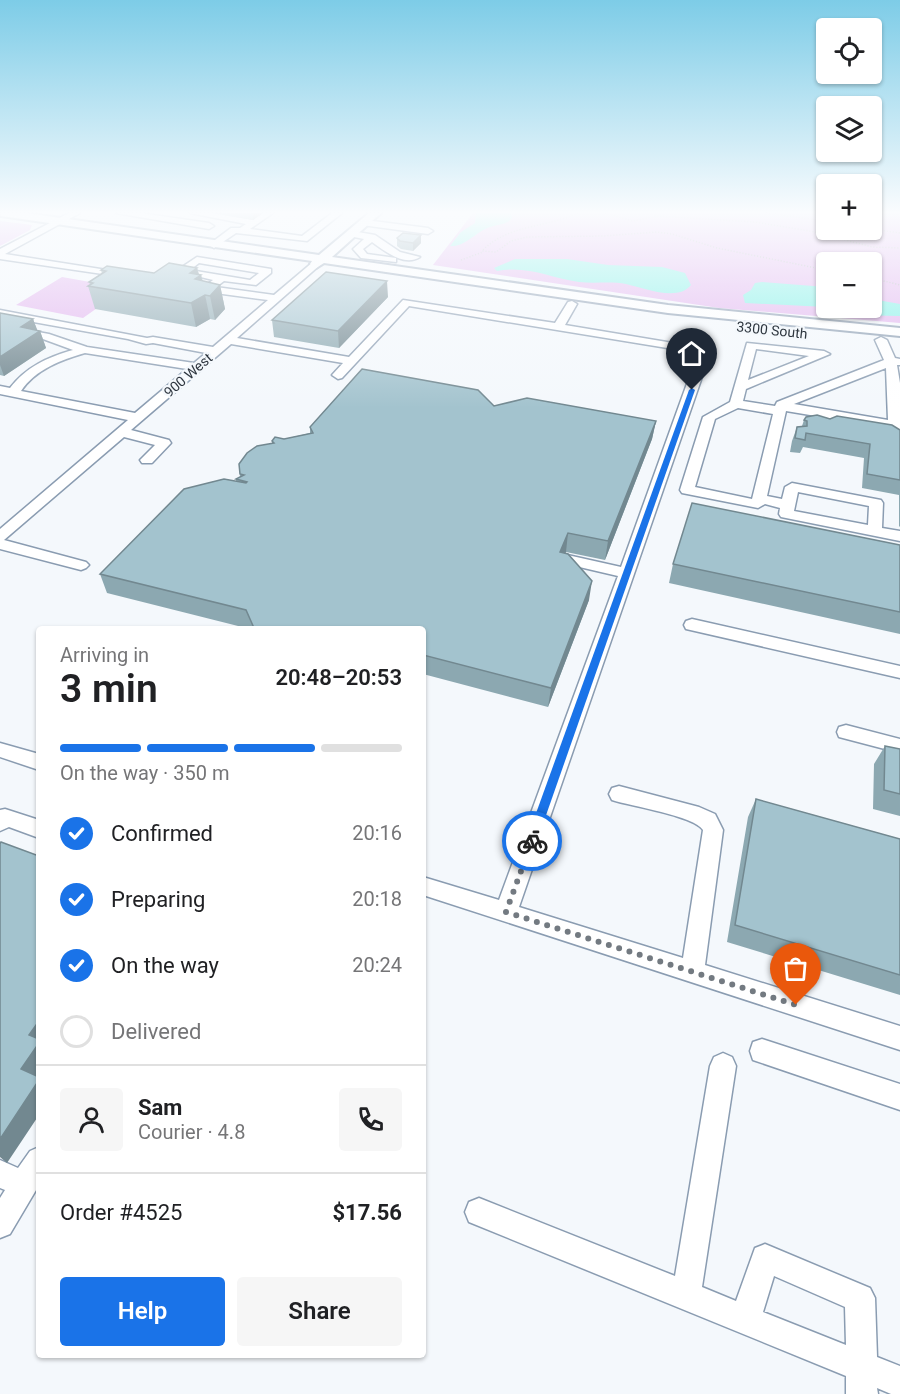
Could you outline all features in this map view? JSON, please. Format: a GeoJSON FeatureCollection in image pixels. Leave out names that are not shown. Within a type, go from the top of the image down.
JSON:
{"type":"FeatureCollection","features":[{"type":"Feature","properties":{"kind":"main road","name":"3300 South"},"geometry":{"type":"LineString","coordinates":[[420,278],[572,304],[721,325],[900,342]]}},
{"type":"Feature","properties":{"kind":"main road","name":"3300 South"},"geometry":{"type":"LineString","coordinates":[[460,278],[719,315],[900,332]]}},
{"type":"Feature","properties":{"kind":"street"},"geometry":{"type":"LineString","coordinates":[[207,289],[222,278]]}},
{"type":"Feature","properties":{"kind":"street"},"geometry":{"type":"LineString","coordinates":[[222,278],[252,283],[259,278]]}},
{"type":"Feature","properties":{"kind":"street","name":"900 West"},"geometry":{"type":"LineString","coordinates":[[0,537],[300,278]]}},
{"type":"Feature","properties":{"kind":"street"},"geometry":{"type":"LineString","coordinates":[[189,286],[277,298]]}},
{"type":"Feature","properties":{"kind":"street"},"geometry":{"type":"LineString","coordinates":[[338,375],[407,302],[705,351],[506,912]]}},
{"type":"Feature","properties":{"kind":"street"},"geometry":{"type":"LineString","coordinates":[[559,326],[572,304]]}},
{"type":"Feature","properties":{"kind":"street"},"geometry":{"type":"LineString","coordinates":[[0,313],[130,336],[132,339],[153,340],[216,351]]}},
{"type":"Feature","properties":{"kind":"street"},"geometry":{"type":"LineString","coordinates":[[0,328],[45,336],[85,350],[197,367]]}},
{"type":"Feature","properties":{"kind":"street"},"geometry":{"type":"LineString","coordinates":[[230,340],[351,361]]}},
{"type":"Feature","properties":{"kind":"street"},"geometry":{"type":"LineString","coordinates":[[780,408],[758,504],[687,490],[709,417],[736,404],[780,408],[897,425],[894,374],[896,362],[881,340]]}},
{"type":"Feature","properties":{"kind":"street"},"geometry":{"type":"LineString","coordinates":[[736,404],[740,387],[751,345],[824,354],[740,387]]}},
{"type":"Feature","properties":{"kind":"street"},"geometry":{"type":"LineString","coordinates":[[14,392],[22,380],[41,366],[85,350]]}},
{"type":"Feature","properties":{"kind":"street"},"geometry":{"type":"LineString","coordinates":[[780,408],[896,362]]}},
{"type":"Feature","properties":{"kind":"street"},"geometry":{"type":"LineString","coordinates":[[0,390],[139,418]]}},
{"type":"Feature","properties":{"kind":"street"},"geometry":{"type":"LineString","coordinates":[[122,432],[164,442],[147,460]]}},
{"type":"Feature","properties":{"kind":"street"},"geometry":{"type":"LineString","coordinates":[[875,531],[876,503],[792,487],[786,514],[900,536]]}},
{"type":"Feature","properties":{"kind":"street"},"geometry":{"type":"LineString","coordinates":[[759,499],[788,505]]}},
{"type":"Feature","properties":{"kind":"street"},"geometry":{"type":"LineString","coordinates":[[0,518],[17,522]]}},
{"type":"Feature","properties":{"kind":"street"},"geometry":{"type":"LineString","coordinates":[[0,537],[81,565]]}},
{"type":"Feature","properties":{"kind":"street"},"geometry":{"type":"LineString","coordinates":[[563,559],[627,573]]}},
{"type":"Feature","properties":{"kind":"street"},"geometry":{"type":"LineString","coordinates":[[692,625],[900,672]]}},
{"type":"Feature","properties":{"kind":"street"},"geometry":{"type":"LineString","coordinates":[[846,732],[900,746]]}},
{"type":"Feature","properties":{"kind":"street"},"geometry":{"type":"LineString","coordinates":[[0,750],[36,761]]}},
{"type":"Feature","properties":{"kind":"street"},"geometry":{"type":"LineString","coordinates":[[619,794],[692,813],[708,820],[713,830],[692,972]]}},
{"type":"Feature","properties":{"kind":"street"},"geometry":{"type":"LineString","coordinates":[[0,822],[5,817],[36,828]]}},
{"type":"Feature","properties":{"kind":"street"},"geometry":{"type":"LineString","coordinates":[[426,886],[900,1038]]}},
{"type":"Feature","properties":{"kind":"street"},"geometry":{"type":"LineString","coordinates":[[762,1051],[900,1097]]}},
{"type":"Feature","properties":{"kind":"street"},"geometry":{"type":"LineString","coordinates":[[686,1296],[723,1066]]}},
{"type":"Feature","properties":{"kind":"street"},"geometry":{"type":"LineString","coordinates":[[0,1224],[12,1180],[36,1162]]}},
{"type":"Feature","properties":{"kind":"street"},"geometry":{"type":"LineString","coordinates":[[479,1212],[745,1320],[862,1381],[900,1382]]}},
{"type":"Feature","properties":{"kind":"street"},"geometry":{"type":"LineString","coordinates":[[745,1320],[765,1258],[860,1298],[862,1381]]}},
{"type":"Feature","properties":{"kind":"path"},"geometry":{"type":"LineString","coordinates":[[882,280],[900,285]]}},
{"type":"Feature","properties":{"kind":"shaded area"},"geometry":{"type":"Polygon","coordinates":[[[60,278],[118,287],[100,306],[83,318],[16,305],[60,278]]]}},
{"type":"Feature","properties":{"kind":"shaded area"},"geometry":{"type":"Polygon","coordinates":[[[520,278],[816,278],[816,316],[719,308],[520,278]]]}},
{"type":"Feature","properties":{"kind":"shaded area"},"geometry":{"type":"Polygon","coordinates":[[[561,278],[688,278],[691,285],[678,293],[669,293],[620,283],[579,282],[561,278]]]}},
{"type":"Feature","properties":{"kind":"shaded area"},"geometry":{"type":"Polygon","coordinates":[[[882,278],[900,278],[900,323],[840,318],[882,318],[882,278]]]}},
{"type":"Feature","properties":{"kind":"shaded area"},"geometry":{"type":"Polygon","coordinates":[[[755,283],[816,286],[816,307],[745,303],[743,295],[751,290],[755,283]]]}},
{"type":"Feature","properties":{"kind":"shaded area"},"geometry":{"type":"Polygon","coordinates":[[[882,301],[900,304],[900,316],[882,316],[882,301]]]}},
{"type":"Feature","properties":{"kind":"building"},"geometry":{"type":"Polygon","coordinates":[[[95,278],[196,278],[220,285],[210,296],[205,295],[191,303],[88,286],[93,283],[89,282],[95,278]]]}},
{"type":"Feature","properties":{"kind":"building"},"geometry":{"type":"Polygon","coordinates":[[[319,278],[367,278],[387,281],[338,331],[272,320],[319,278]]]}},
{"type":"Feature","properties":{"kind":"building"},"geometry":{"type":"Polygon","coordinates":[[[0,313],[33,319],[21,327],[40,331],[0,357],[0,313]]]}},
{"type":"Feature","properties":{"kind":"building"},"geometry":{"type":"Polygon","coordinates":[[[362,369],[478,390],[494,406],[527,398],[656,421],[608,541],[568,533],[560,552],[568,554],[592,581],[551,688],[426,656],[426,626],[253,626],[246,610],[100,574],[184,489],[224,479],[246,483],[236,479],[244,475],[240,474],[239,464],[247,453],[257,446],[274,443],[272,441],[275,437],[284,439],[313,433],[310,427],[362,369]]]}},
{"type":"Feature","properties":{"kind":"building"},"geometry":{"type":"Polygon","coordinates":[[[817,415],[830,419],[837,416],[892,425],[900,430],[900,480],[867,474],[870,444],[806,433],[805,440],[795,438],[797,427],[807,426],[807,421],[804,420],[806,417],[817,415]]]}},
{"type":"Feature","properties":{"kind":"building"},"geometry":{"type":"Polygon","coordinates":[[[692,503],[900,545],[900,612],[673,564],[692,503]]]}},
{"type":"Feature","properties":{"kind":"building"},"geometry":{"type":"Polygon","coordinates":[[[885,746],[900,749],[900,794],[884,790],[885,746]]]}},
{"type":"Feature","properties":{"kind":"building"},"geometry":{"type":"Polygon","coordinates":[[[756,799],[900,839],[900,975],[735,925],[756,799]]]}},
{"type":"Feature","properties":{"kind":"building"},"geometry":{"type":"Polygon","coordinates":[[[1,842],[36,855],[36,1025],[29,1035],[36,1038],[36,1047],[21,1069],[36,1076],[36,1085],[0,1139],[1,842]]]}},
{"type":"Feature","properties":{"kind":"way so far"},"geometry":{"type":"LineString","coordinates":[[532,841],[506,912],[796,1005]]}},
{"type":"Feature","properties":{"kind":"route"},"geometry":{"type":"LineString","coordinates":[[532,841],[692,390]]}}]}
